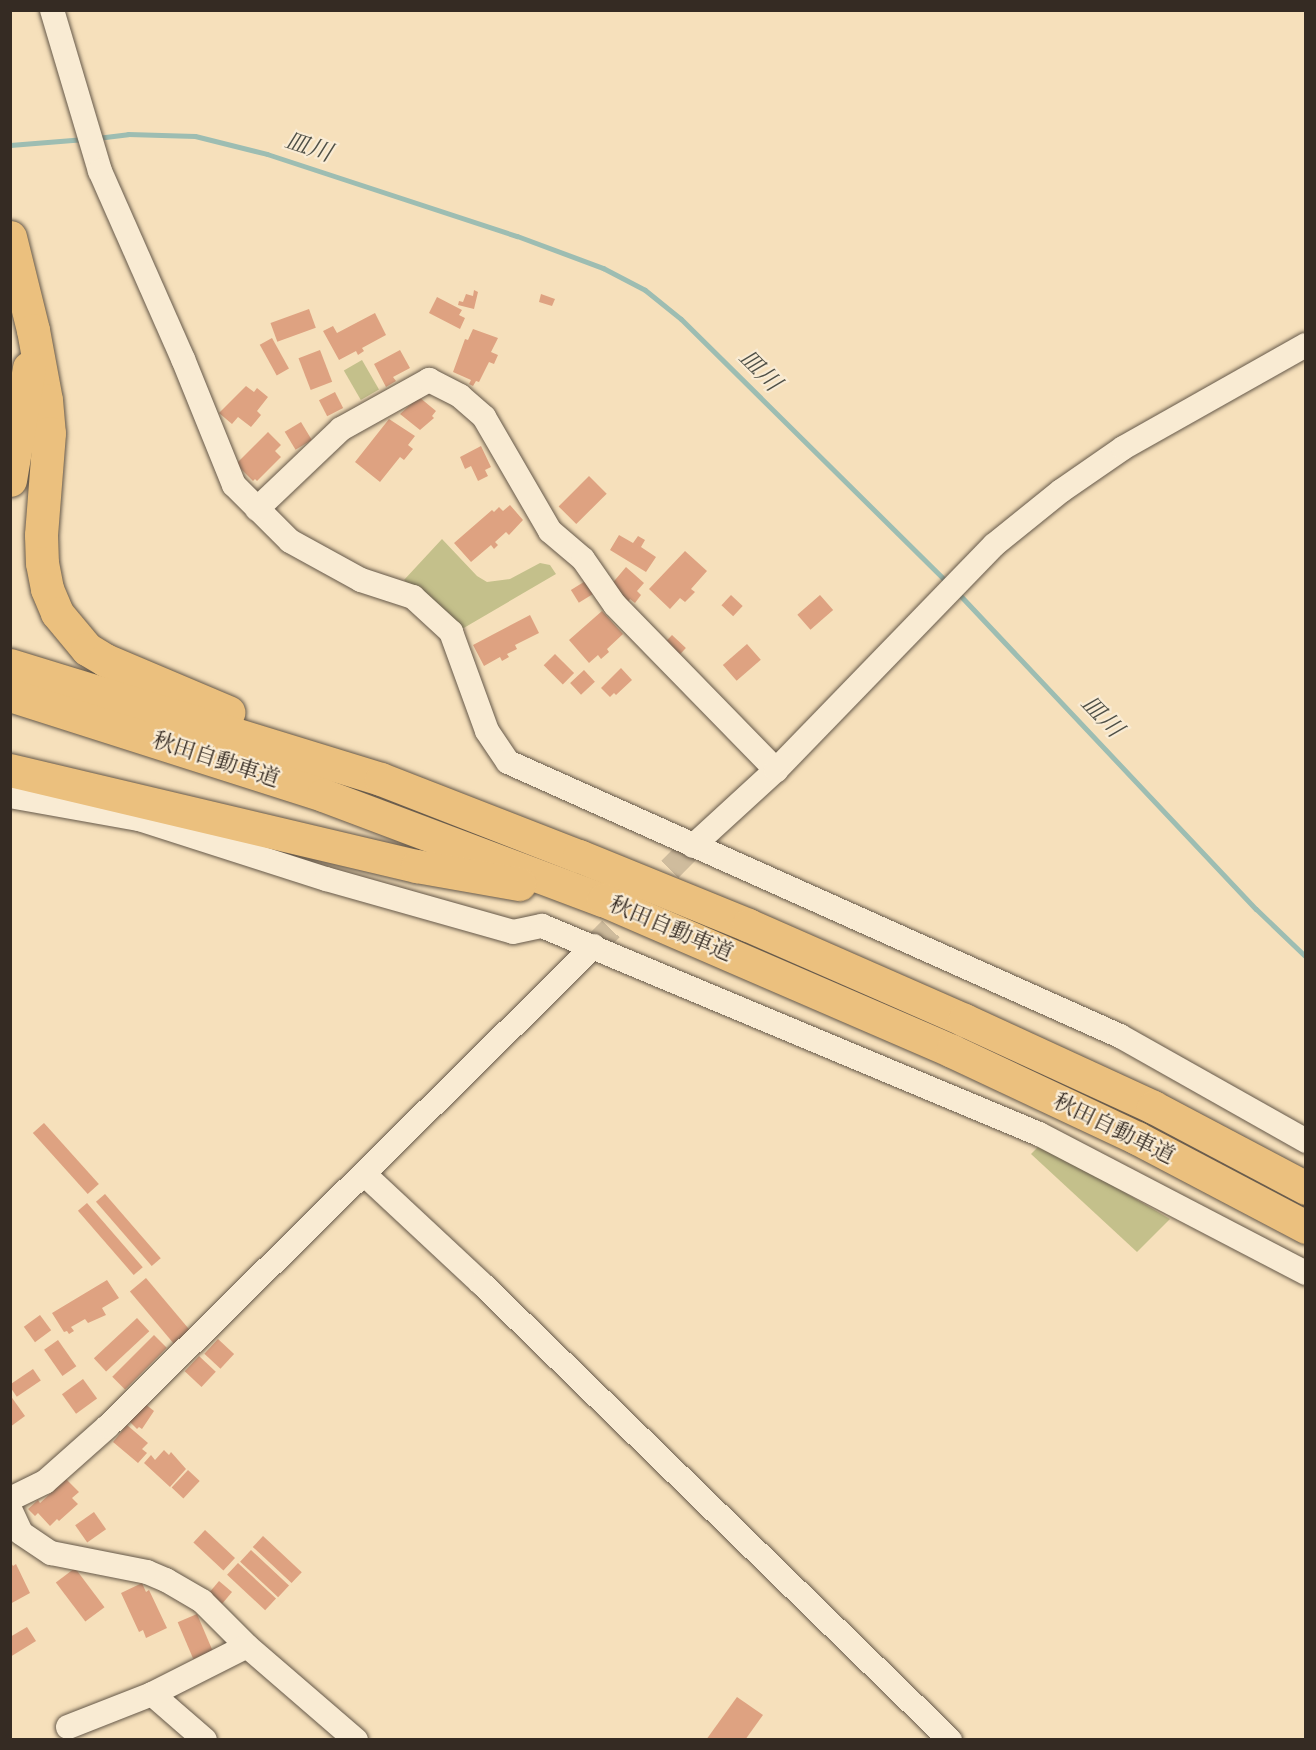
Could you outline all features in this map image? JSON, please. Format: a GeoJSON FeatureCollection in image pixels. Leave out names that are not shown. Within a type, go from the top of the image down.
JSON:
{"type":"FeatureCollection","features":[{"type":"Feature","properties":{"kind":"highway"},"geometry":{"type":"LineString","coordinates":[[10,237],[33,330],[49,433],[41,535],[42,563],[47,589],[57,613],[71,633],[87,649],[105,660],[381,779]]}},
{"type":"Feature","properties":{"kind":"highway"},"geometry":{"type":"LineString","coordinates":[[10,480],[25,406],[33,330]]}},
{"type":"Feature","properties":{"kind":"highway","name":"秋田自動車道"},"geometry":{"type":"LineString","coordinates":[[10,665],[381,779],[727,917],[964,1020],[1153,1107],[1305,1188]]}},
{"type":"Feature","properties":{"kind":"highway","name":"秋田自動車道"},"geometry":{"type":"LineString","coordinates":[[10,695],[323,795],[603,900],[952,1051],[1137,1138],[1305,1227]]}},
{"type":"Feature","properties":{"kind":"highway"},"geometry":{"type":"LineString","coordinates":[[10,770],[417,866],[603,900]]}},
{"type":"Feature","properties":{"kind":"street"},"geometry":{"type":"LineString","coordinates":[[52,10],[100,171],[183,359],[234,485],[290,541],[361,579],[413,597],[451,632],[487,731],[508,762],[1120,1036],[1305,1141]]}},
{"type":"Feature","properties":{"kind":"street"},"geometry":{"type":"LineString","coordinates":[[693,846],[776,770],[994,545],[1061,491],[1123,448],[1305,345]]}},
{"type":"Feature","properties":{"kind":"street"},"geometry":{"type":"LineString","coordinates":[[257,508],[341,429],[429,380],[460,396],[483,417],[550,531],[583,559],[615,605],[776,770]]}},
{"type":"Feature","properties":{"kind":"street"},"geometry":{"type":"LineString","coordinates":[[10,796],[139,819],[326,879],[513,932],[542,926],[1040,1134],[1305,1274]]}},
{"type":"Feature","properties":{"kind":"street"},"geometry":{"type":"LineString","coordinates":[[10,1499],[45,1482],[81,1452],[215,1324],[594,946]]}},
{"type":"Feature","properties":{"kind":"street"},"geometry":{"type":"LineString","coordinates":[[364,1174],[489,1291],[950,1740]]}},
{"type":"Feature","properties":{"kind":"street"},"geometry":{"type":"LineString","coordinates":[[10,1509],[21,1533],[35,1545],[51,1553],[125,1567],[166,1580],[202,1601],[247,1646],[356,1740]]}},
{"type":"Feature","properties":{"kind":"street"},"geometry":{"type":"LineString","coordinates":[[68,1726],[152,1694],[247,1646]]}},
{"type":"Feature","properties":{"kind":"street"},"geometry":{"type":"LineString","coordinates":[[152,1694],[205,1740]]}},
{"type":"Feature","properties":{"kind":"shaded area"},"geometry":{"type":"Polygon","coordinates":[[[362,360],[379,389],[361,400],[344,370],[362,360]]]}},
{"type":"Feature","properties":{"kind":"shaded area"},"geometry":{"type":"Polygon","coordinates":[[[442,539],[477,576],[487,582],[510,579],[540,563],[550,565],[556,574],[462,629],[404,580],[442,539]]]}},
{"type":"Feature","properties":{"kind":"shaded area"},"geometry":{"type":"Polygon","coordinates":[[[1041,1144],[1170,1219],[1137,1252],[1031,1154],[1041,1144]]]}},
{"type":"Feature","properties":{"kind":"building"},"geometry":{"type":"Polygon","coordinates":[[[474,290],[478,292],[474,309],[458,305],[459,301],[463,302],[466,294],[473,296],[474,290]]]}},
{"type":"Feature","properties":{"kind":"building"},"geometry":{"type":"Polygon","coordinates":[[[541,294],[555,299],[552,306],[539,302],[541,294]]]}},
{"type":"Feature","properties":{"kind":"building"},"geometry":{"type":"Polygon","coordinates":[[[437,297],[462,310],[459,315],[465,318],[460,329],[429,313],[437,297]]]}},
{"type":"Feature","properties":{"kind":"building"},"geometry":{"type":"Polygon","coordinates":[[[309,309],[316,328],[277,342],[270,323],[309,309]]]}},
{"type":"Feature","properties":{"kind":"building"},"geometry":{"type":"Polygon","coordinates":[[[375,313],[386,335],[362,348],[364,351],[358,355],[356,351],[339,360],[323,331],[333,326],[337,333],[375,313]]]}},
{"type":"Feature","properties":{"kind":"building"},"geometry":{"type":"Polygon","coordinates":[[[473,329],[498,338],[491,352],[498,355],[494,364],[489,362],[479,382],[476,381],[473,386],[469,384],[471,380],[453,372],[465,339],[468,340],[473,329]]]}},
{"type":"Feature","properties":{"kind":"building"},"geometry":{"type":"Polygon","coordinates":[[[272,338],[289,369],[277,375],[260,345],[272,338]]]}},
{"type":"Feature","properties":{"kind":"building"},"geometry":{"type":"Polygon","coordinates":[[[320,350],[332,382],[311,390],[299,358],[320,350]]]}},
{"type":"Feature","properties":{"kind":"building"},"geometry":{"type":"Polygon","coordinates":[[[400,350],[410,368],[393,377],[396,381],[386,387],[374,364],[400,350]]]}},
{"type":"Feature","properties":{"kind":"building"},"geometry":{"type":"Polygon","coordinates":[[[246,386],[254,392],[257,388],[268,397],[257,411],[261,415],[251,427],[238,417],[232,424],[219,413],[246,386]]]}},
{"type":"Feature","properties":{"kind":"building"},"geometry":{"type":"Polygon","coordinates":[[[335,392],[343,408],[327,416],[319,400],[335,392]]]}},
{"type":"Feature","properties":{"kind":"building"},"geometry":{"type":"Polygon","coordinates":[[[419,397],[436,411],[432,416],[434,418],[420,430],[400,414],[419,397]]]}},
{"type":"Feature","properties":{"kind":"building"},"geometry":{"type":"Polygon","coordinates":[[[389,419],[415,436],[408,445],[413,449],[404,460],[400,457],[380,482],[355,462],[389,419]]]}},
{"type":"Feature","properties":{"kind":"building"},"geometry":{"type":"Polygon","coordinates":[[[301,422],[312,440],[296,450],[285,432],[301,422]]]}},
{"type":"Feature","properties":{"kind":"building"},"geometry":{"type":"Polygon","coordinates":[[[268,432],[281,445],[275,451],[281,457],[257,481],[255,479],[253,481],[236,464],[268,432]]]}},
{"type":"Feature","properties":{"kind":"building"},"geometry":{"type":"Polygon","coordinates":[[[481,446],[491,467],[485,470],[488,476],[478,481],[471,466],[465,469],[460,457],[481,446]]]}},
{"type":"Feature","properties":{"kind":"building"},"geometry":{"type":"Polygon","coordinates":[[[589,476],[607,494],[576,524],[559,506],[589,476]]]}},
{"type":"Feature","properties":{"kind":"building"},"geometry":{"type":"Polygon","coordinates":[[[510,505],[523,520],[509,535],[506,532],[495,542],[498,545],[494,549],[491,545],[471,562],[454,543],[492,510],[494,512],[499,507],[503,511],[510,505]]]}},
{"type":"Feature","properties":{"kind":"building"},"geometry":{"type":"Polygon","coordinates":[[[619,535],[633,543],[638,536],[645,540],[641,547],[656,557],[646,572],[610,550],[619,535]]]}},
{"type":"Feature","properties":{"kind":"building"},"geometry":{"type":"Polygon","coordinates":[[[685,551],[707,571],[691,589],[695,592],[685,602],[680,598],[670,609],[649,589],[685,551]]]}},
{"type":"Feature","properties":{"kind":"building"},"geometry":{"type":"Polygon","coordinates":[[[626,567],[644,583],[637,591],[641,595],[635,603],[630,599],[628,602],[610,586],[626,567]]]}},
{"type":"Feature","properties":{"kind":"building"},"geometry":{"type":"Polygon","coordinates":[[[587,580],[595,593],[579,603],[571,590],[587,580]]]}},
{"type":"Feature","properties":{"kind":"building"},"geometry":{"type":"Polygon","coordinates":[[[731,595],[743,606],[733,616],[721,605],[731,595]]]}},
{"type":"Feature","properties":{"kind":"building"},"geometry":{"type":"Polygon","coordinates":[[[820,595],[833,610],[810,630],[797,615],[820,595]]]}},
{"type":"Feature","properties":{"kind":"building"},"geometry":{"type":"Polygon","coordinates":[[[602,611],[623,634],[607,649],[609,652],[601,659],[598,655],[589,663],[569,640],[602,611]]]}},
{"type":"Feature","properties":{"kind":"building"},"geometry":{"type":"Polygon","coordinates":[[[530,615],[539,633],[515,645],[517,649],[507,654],[509,657],[502,661],[500,657],[484,666],[473,645],[530,615]]]}},
{"type":"Feature","properties":{"kind":"building"},"geometry":{"type":"Polygon","coordinates":[[[672,635],[686,648],[677,657],[663,645],[672,635]]]}},
{"type":"Feature","properties":{"kind":"building"},"geometry":{"type":"Polygon","coordinates":[[[747,644],[761,660],[737,681],[723,665],[747,644]]]}},
{"type":"Feature","properties":{"kind":"building"},"geometry":{"type":"Polygon","coordinates":[[[555,654],[574,673],[563,684],[544,665],[555,654]]]}},
{"type":"Feature","properties":{"kind":"building"},"geometry":{"type":"Polygon","coordinates":[[[621,668],[632,680],[616,695],[614,693],[610,697],[601,688],[621,668]]]}},
{"type":"Feature","properties":{"kind":"building"},"geometry":{"type":"Polygon","coordinates":[[[584,670],[595,682],[581,695],[570,683],[584,670]]]}},
{"type":"Feature","properties":{"kind":"building"},"geometry":{"type":"Polygon","coordinates":[[[44,1123],[99,1184],[88,1194],[33,1133],[44,1123]]]}},
{"type":"Feature","properties":{"kind":"building"},"geometry":{"type":"Polygon","coordinates":[[[105,1194],[161,1258],[152,1266],[96,1202],[105,1194]]]}},
{"type":"Feature","properties":{"kind":"building"},"geometry":{"type":"Polygon","coordinates":[[[87,1203],[143,1267],[134,1275],[78,1211],[87,1203]]]}},
{"type":"Feature","properties":{"kind":"building"},"geometry":{"type":"Polygon","coordinates":[[[146,1278],[191,1332],[175,1345],[130,1291],[146,1278]]]}},
{"type":"Feature","properties":{"kind":"building"},"geometry":{"type":"Polygon","coordinates":[[[107,1280],[119,1298],[102,1308],[106,1315],[88,1323],[85,1319],[71,1327],[74,1331],[69,1334],[67,1331],[64,1332],[52,1313],[107,1280]]]}},
{"type":"Feature","properties":{"kind":"building"},"geometry":{"type":"Polygon","coordinates":[[[40,1315],[51,1330],[35,1342],[24,1327],[40,1315]]]}},
{"type":"Feature","properties":{"kind":"building"},"geometry":{"type":"Polygon","coordinates":[[[137,1318],[149,1331],[106,1371],[94,1358],[137,1318]]]}},
{"type":"Feature","properties":{"kind":"building"},"geometry":{"type":"Polygon","coordinates":[[[154,1335],[167,1348],[125,1389],[112,1377],[154,1335]]]}},
{"type":"Feature","properties":{"kind":"building"},"geometry":{"type":"Polygon","coordinates":[[[218,1339],[234,1354],[220,1369],[204,1354],[218,1339]]]}},
{"type":"Feature","properties":{"kind":"building"},"geometry":{"type":"Polygon","coordinates":[[[58,1340],[76,1366],[62,1376],[44,1350],[58,1340]]]}},
{"type":"Feature","properties":{"kind":"building"},"geometry":{"type":"Polygon","coordinates":[[[199,1356],[216,1372],[201,1387],[185,1371],[199,1356]]]}},
{"type":"Feature","properties":{"kind":"building"},"geometry":{"type":"Polygon","coordinates":[[[33,1369],[41,1381],[17,1397],[10,1385],[33,1369]]]}},
{"type":"Feature","properties":{"kind":"building"},"geometry":{"type":"Polygon","coordinates":[[[83,1379],[97,1398],[76,1414],[62,1394],[83,1379]]]}},
{"type":"Feature","properties":{"kind":"building"},"geometry":{"type":"Polygon","coordinates":[[[10,1395],[25,1416],[10,1427],[10,1395]]]}},
{"type":"Feature","properties":{"kind":"building"},"geometry":{"type":"Polygon","coordinates":[[[144,1403],[154,1411],[142,1429],[139,1427],[137,1429],[129,1421],[144,1403]]]}},
{"type":"Feature","properties":{"kind":"building"},"geometry":{"type":"Polygon","coordinates":[[[127,1425],[148,1443],[142,1449],[147,1453],[138,1463],[113,1442],[127,1425]]]}},
{"type":"Feature","properties":{"kind":"building"},"geometry":{"type":"Polygon","coordinates":[[[164,1450],[169,1455],[171,1452],[186,1469],[170,1487],[144,1463],[151,1455],[155,1460],[164,1450]]]}},
{"type":"Feature","properties":{"kind":"building"},"geometry":{"type":"Polygon","coordinates":[[[188,1470],[200,1481],[183,1498],[172,1488],[188,1470]]]}},
{"type":"Feature","properties":{"kind":"building"},"geometry":{"type":"Polygon","coordinates":[[[66,1479],[79,1492],[72,1498],[78,1504],[50,1526],[38,1513],[35,1516],[28,1509],[38,1500],[40,1503],[66,1479]]]}},
{"type":"Feature","properties":{"kind":"building"},"geometry":{"type":"Polygon","coordinates":[[[94,1512],[106,1529],[87,1542],[75,1525],[94,1512]]]}},
{"type":"Feature","properties":{"kind":"building"},"geometry":{"type":"Polygon","coordinates":[[[205,1530],[235,1558],[223,1570],[193,1542],[205,1530]]]}},
{"type":"Feature","properties":{"kind":"building"},"geometry":{"type":"Polygon","coordinates":[[[263,1536],[302,1572],[292,1583],[253,1547],[263,1536]]]}},
{"type":"Feature","properties":{"kind":"building"},"geometry":{"type":"Polygon","coordinates":[[[251,1550],[289,1585],[278,1597],[240,1562],[251,1550]]]}},
{"type":"Feature","properties":{"kind":"building"},"geometry":{"type":"Polygon","coordinates":[[[10,1561],[13,1566],[16,1564],[30,1593],[10,1604],[10,1561]]]}},
{"type":"Feature","properties":{"kind":"building"},"geometry":{"type":"Polygon","coordinates":[[[238,1563],[276,1598],[265,1610],[227,1575],[238,1563]]]}},
{"type":"Feature","properties":{"kind":"building"},"geometry":{"type":"Polygon","coordinates":[[[75,1568],[104,1607],[85,1622],[56,1582],[75,1568]]]}},
{"type":"Feature","properties":{"kind":"building"},"geometry":{"type":"Polygon","coordinates":[[[219,1581],[232,1592],[221,1605],[208,1594],[219,1581]]]}},
{"type":"Feature","properties":{"kind":"building"},"geometry":{"type":"Polygon","coordinates":[[[142,1583],[146,1592],[149,1590],[167,1628],[146,1638],[143,1630],[139,1632],[121,1593],[142,1583]]]}},
{"type":"Feature","properties":{"kind":"building"},"geometry":{"type":"Polygon","coordinates":[[[197,1614],[213,1651],[193,1659],[178,1622],[197,1614]]]}},
{"type":"Feature","properties":{"kind":"building"},"geometry":{"type":"Polygon","coordinates":[[[27,1627],[36,1641],[10,1657],[10,1637],[27,1627]]]}},
{"type":"Feature","properties":{"kind":"building"},"geometry":{"type":"Polygon","coordinates":[[[737,1697],[763,1715],[745,1740],[706,1740],[737,1697]]]}},
{"type":"Feature","properties":{"kind":"waterway","name":"皿川"},"geometry":{"type":"LineString","coordinates":[[97,138],[128,134],[195,136],[267,154],[517,236],[603,268],[645,290],[681,319],[948,583]]}},
{"type":"Feature","properties":{"kind":"waterway","name":"皿川"},"geometry":{"type":"LineString","coordinates":[[10,145],[85,139]]}},
{"type":"Feature","properties":{"kind":"waterway","name":"皿川"},"geometry":{"type":"LineString","coordinates":[[956,591],[1256,909],[1306,957]]}},
{"type":"Feature","properties":{"kind":"tunnel"},"geometry":{"type":"LineString","coordinates":[[594,946],[693,846]]}}]}
